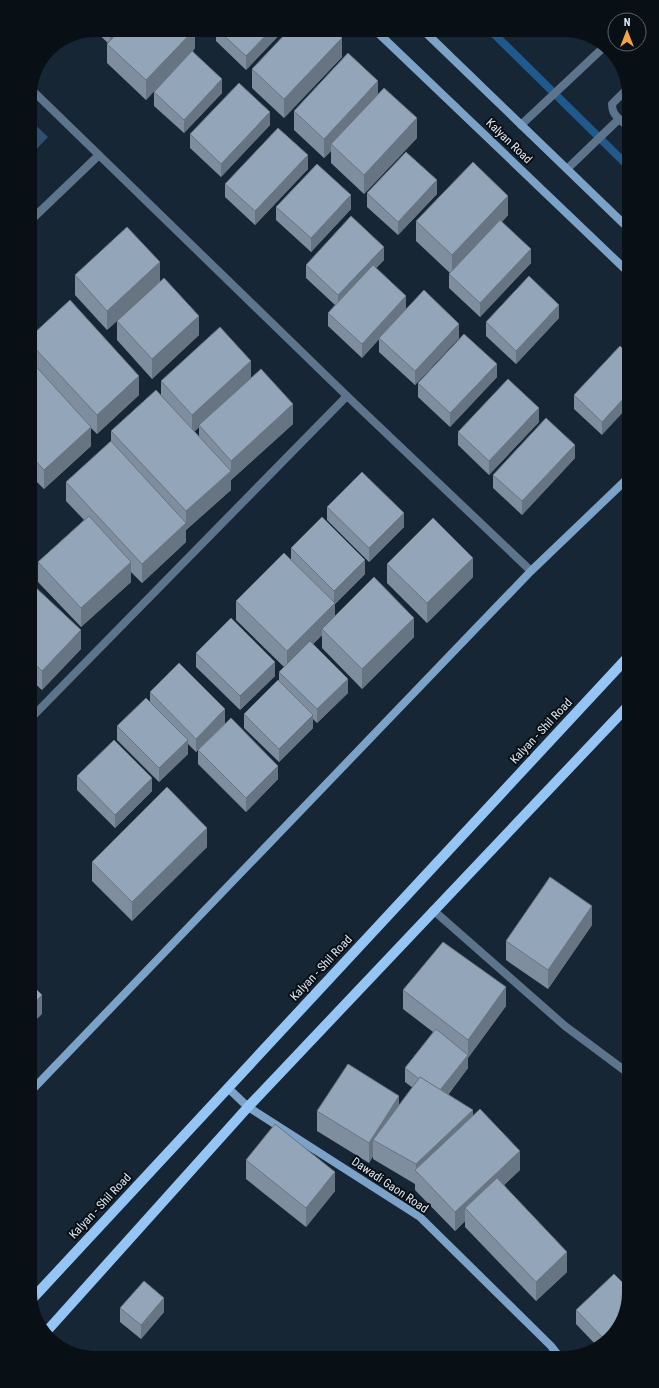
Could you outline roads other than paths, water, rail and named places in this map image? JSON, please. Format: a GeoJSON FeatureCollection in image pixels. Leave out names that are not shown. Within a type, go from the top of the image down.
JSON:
{"type":"FeatureCollection","features":[{"type":"Feature","properties":{"kind":"main road","name":"Kalyan - Shil Road"},"geometry":{"type":"LineString","coordinates":[[37,1294],[622,663]]}},
{"type":"Feature","properties":{"kind":"main road"},"geometry":{"type":"LineString","coordinates":[[49,1328],[248,1107],[622,712]]}},
{"type":"Feature","properties":{"kind":"street","name":"Kalyan Road"},"geometry":{"type":"LineString","coordinates":[[382,37],[622,266]]}},
{"type":"Feature","properties":{"kind":"street","name":"Kalyan Road"},"geometry":{"type":"LineString","coordinates":[[430,37],[622,222]]}},
{"type":"Feature","properties":{"kind":"street"},"geometry":{"type":"LineString","coordinates":[[521,125],[601,50]]}},
{"type":"Feature","properties":{"kind":"street"},"geometry":{"type":"LineString","coordinates":[[37,95],[347,396],[531,571]]}},
{"type":"Feature","properties":{"kind":"street"},"geometry":{"type":"LineString","coordinates":[[622,95],[612,104],[612,109],[622,122]]}},
{"type":"Feature","properties":{"kind":"street"},"geometry":{"type":"LineString","coordinates":[[567,169],[619,119]]}},
{"type":"Feature","properties":{"kind":"street"},"geometry":{"type":"LineString","coordinates":[[37,213],[99,155]]}},
{"type":"Feature","properties":{"kind":"street"},"geometry":{"type":"LineString","coordinates":[[37,712],[347,396]]}},
{"type":"Feature","properties":{"kind":"street"},"geometry":{"type":"LineString","coordinates":[[37,1085],[531,571],[622,484]]}},
{"type":"Feature","properties":{"kind":"street"},"geometry":{"type":"LineString","coordinates":[[433,910],[565,1026],[622,1068]]}},
{"type":"Feature","properties":{"kind":"street","name":"Dawadi Gaon Road"},"geometry":{"type":"LineString","coordinates":[[228,1088],[248,1107],[420,1217],[555,1351]]}},
{"type":"Feature","properties":{"kind":"waterway"},"geometry":{"type":"LineString","coordinates":[[497,37],[622,160]]}}]}
